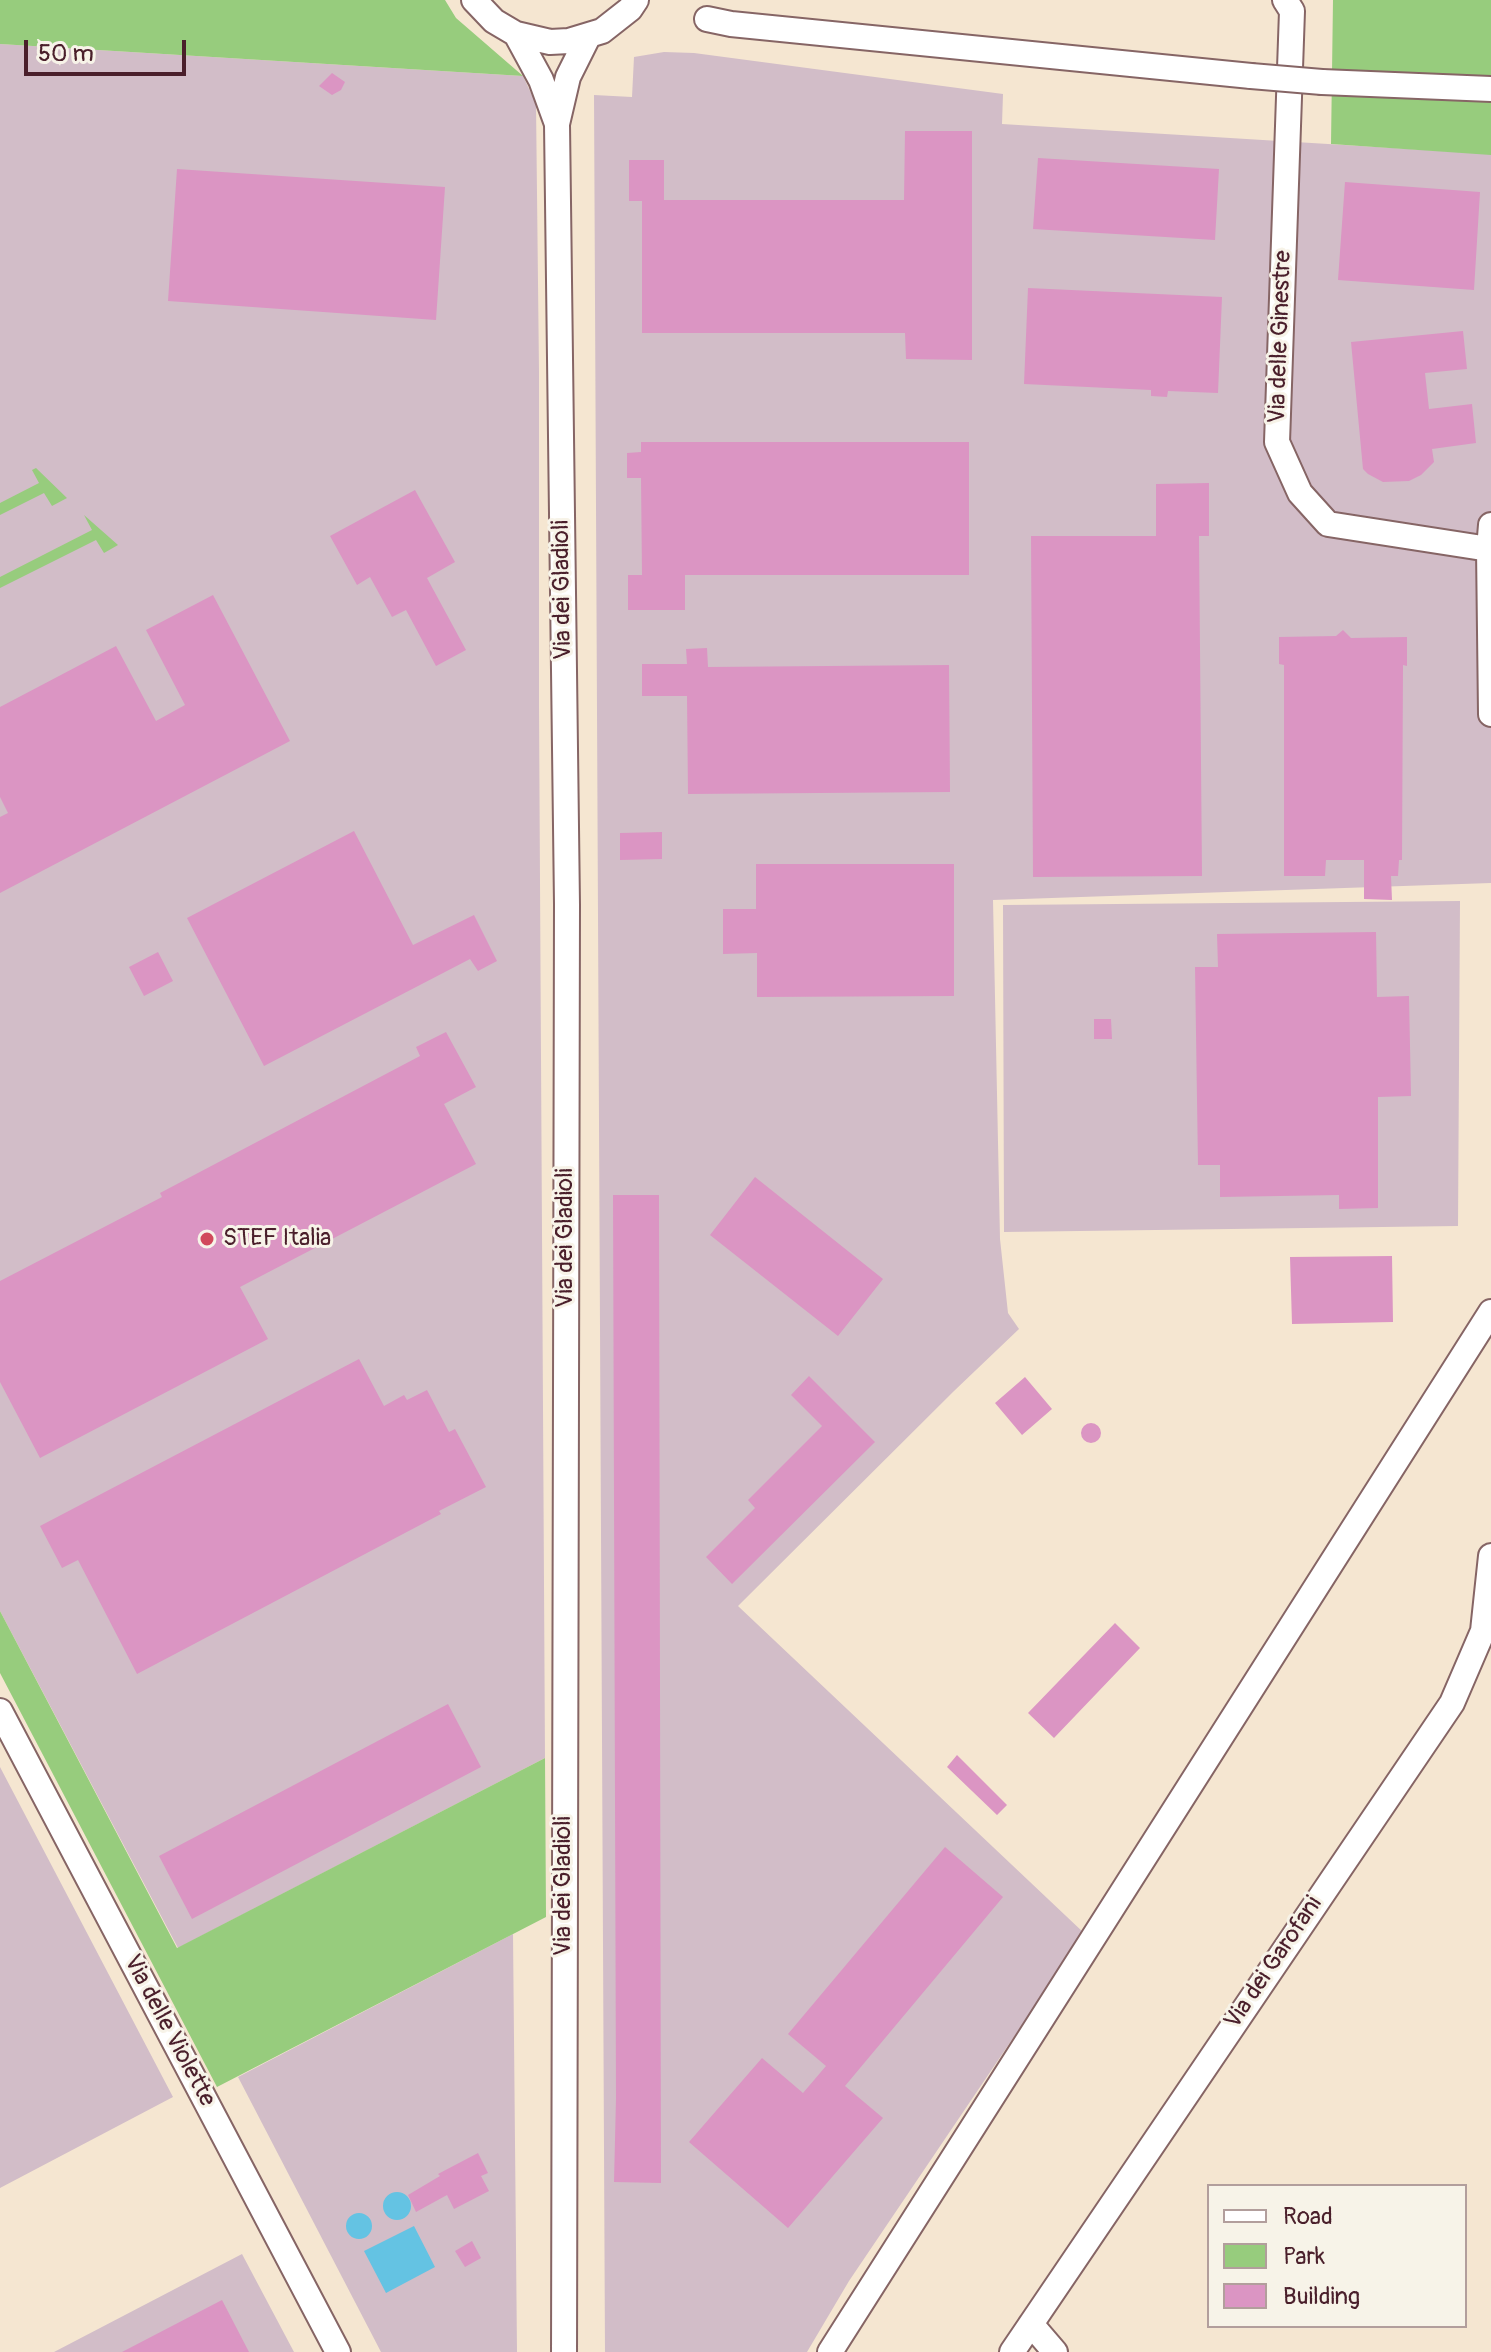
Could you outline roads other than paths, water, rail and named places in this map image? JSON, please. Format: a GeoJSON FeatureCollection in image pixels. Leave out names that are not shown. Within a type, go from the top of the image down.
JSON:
{"type":"FeatureCollection","features":[{"type":"Feature","properties":{"kind":"street","name":"Via dei Gladioli"},"geometry":{"type":"LineString","coordinates":[[474,0],[494,21],[516,34],[550,42],[569,41],[602,31],[630,9],[636,0]]}},
{"type":"Feature","properties":{"kind":"street","name":"Via delle Ginestre"},"geometry":{"type":"LineString","coordinates":[[1285,0],[1292,11],[1277,442],[1300,493],[1328,524],[1490,537]]}},
{"type":"Feature","properties":{"kind":"street"},"geometry":{"type":"LineString","coordinates":[[707,19],[731,24],[1251,76],[1491,89]]}},
{"type":"Feature","properties":{"kind":"street","name":"Via dei Gladioli"},"geometry":{"type":"LineString","coordinates":[[516,34],[541,80],[557,124]]}},
{"type":"Feature","properties":{"kind":"street","name":"Via dei Gladioli"},"geometry":{"type":"LineString","coordinates":[[564,2352],[567,904],[557,124],[568,77],[589,35]]}},
{"type":"Feature","properties":{"kind":"street"},"geometry":{"type":"LineString","coordinates":[[1490,537],[1491,714]]}},
{"type":"Feature","properties":{"kind":"street"},"geometry":{"type":"LineString","coordinates":[[830,2352],[1491,1312]]}},
{"type":"Feature","properties":{"kind":"street","name":"Via dei Garofani"},"geometry":{"type":"LineString","coordinates":[[1012,2352],[1452,1703],[1483,1631],[1491,1556]]}},
{"type":"Feature","properties":{"kind":"street","name":"Via delle Violette"},"geometry":{"type":"LineString","coordinates":[[0,1711],[338,2352]]}},
{"type":"Feature","properties":{"kind":"street"},"geometry":{"type":"LineString","coordinates":[[1031,2324],[1055,2352]]}},
{"type":"Feature","properties":{"kind":"water"},"geometry":{"type":"Polygon","coordinates":[[[397,2192],[407,2196],[411,2206],[407,2216],[397,2220],[387,2216],[383,2206],[387,2196],[397,2192]]]}},
{"type":"Feature","properties":{"kind":"water"},"geometry":{"type":"Polygon","coordinates":[[[359,2213],[368,2217],[372,2226],[368,2235],[359,2239],[350,2235],[346,2226],[350,2217],[359,2213]]]}},
{"type":"Feature","properties":{"kind":"water"},"geometry":{"type":"Polygon","coordinates":[[[414,2226],[435,2267],[386,2293],[364,2251],[414,2226]]]}},
{"type":"Feature","properties":{"kind":"place","name":"STEF Italia"},"geometry":{"type":"Point","coordinates":[207,1239]}}]}
